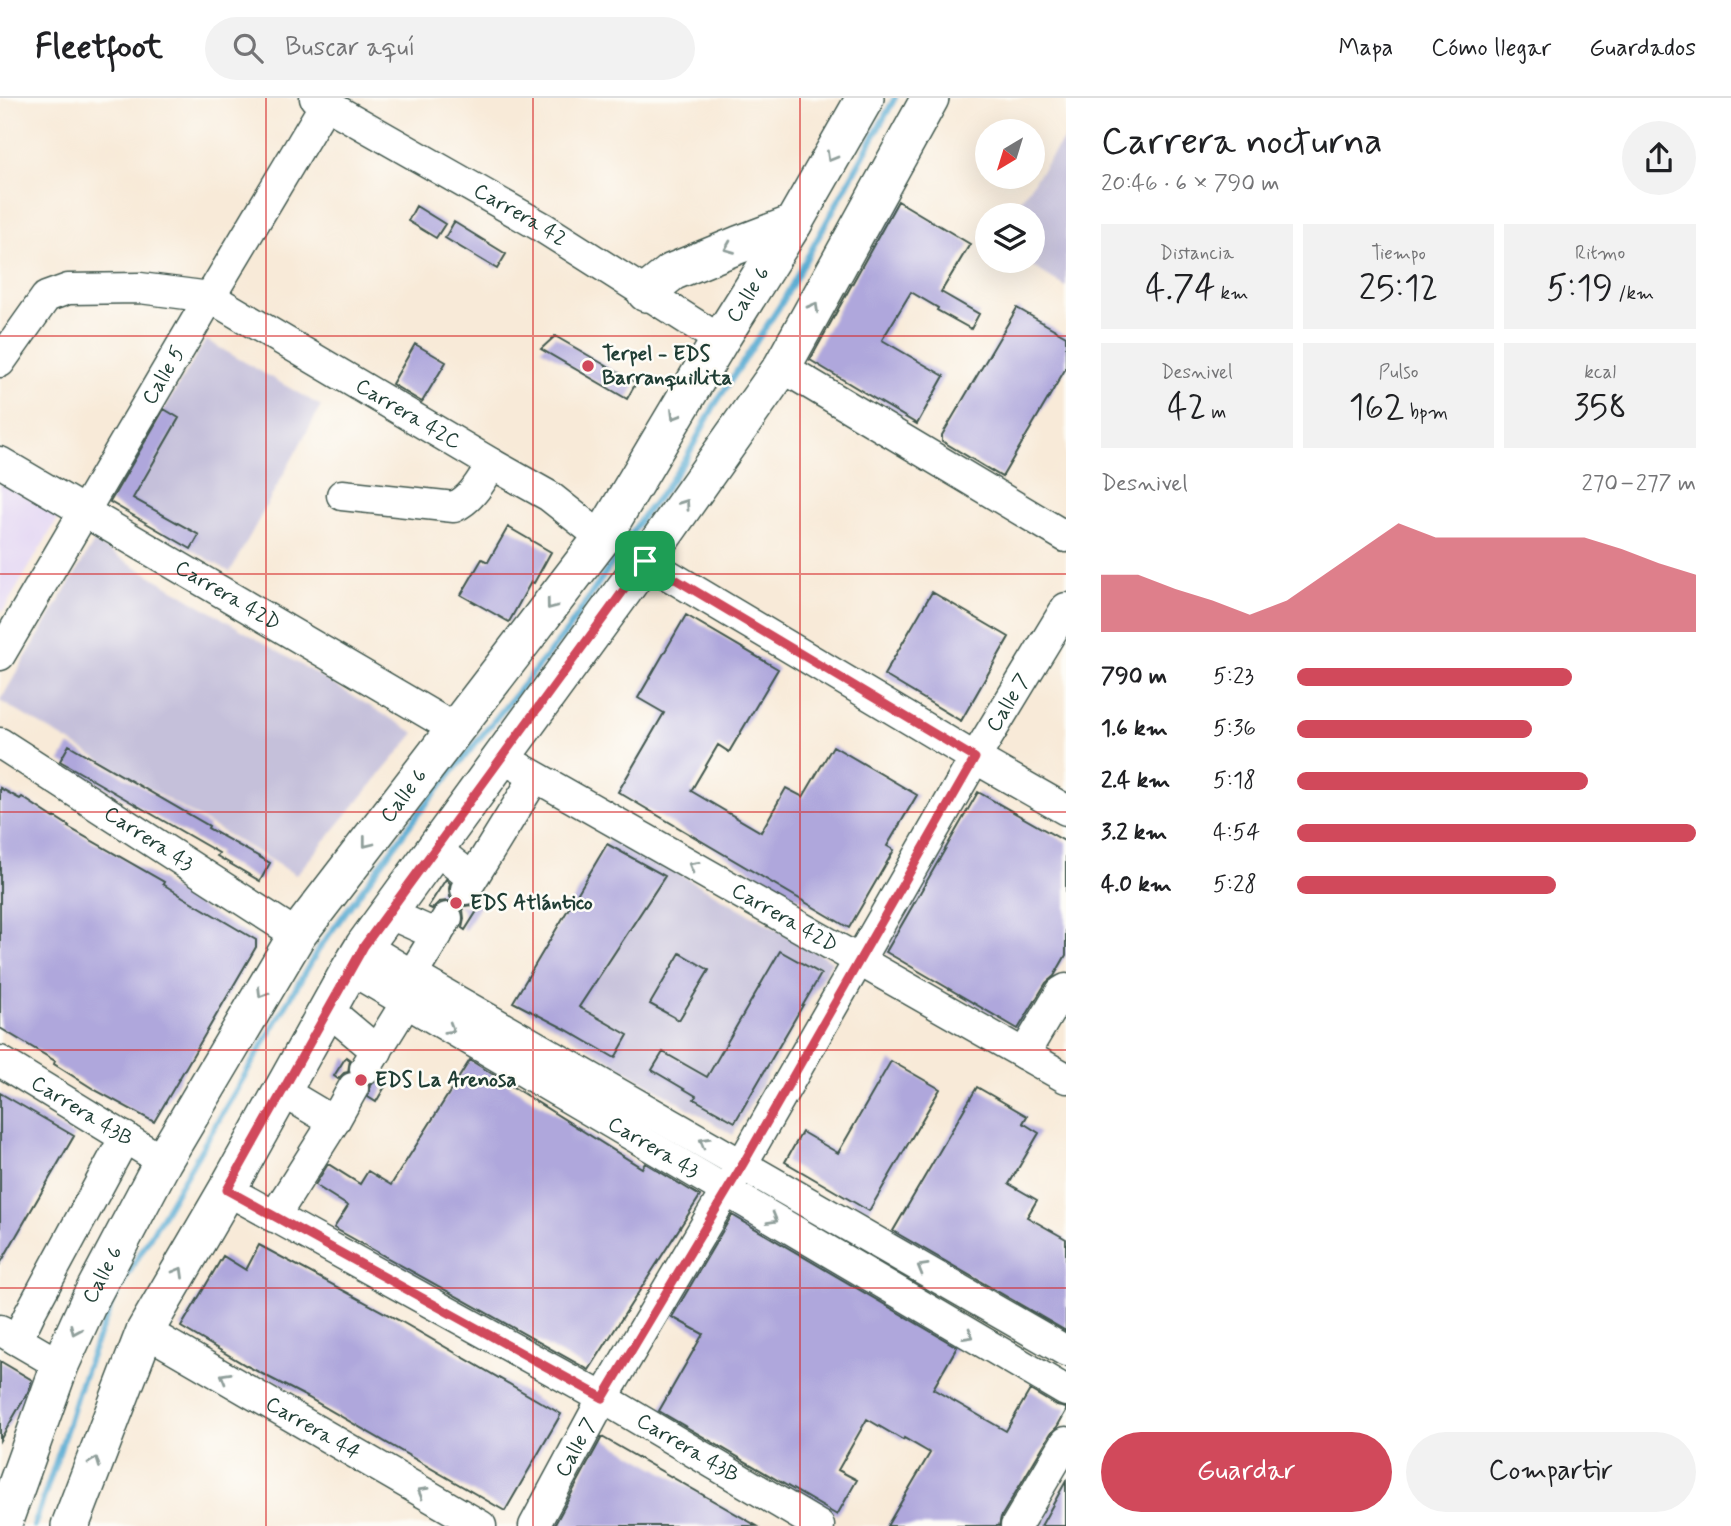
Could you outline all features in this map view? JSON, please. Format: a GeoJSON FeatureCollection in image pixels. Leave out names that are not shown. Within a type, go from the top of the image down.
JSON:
{"type":"FeatureCollection","features":[{"type":"Feature","properties":{"kind":"main road","name":"Calle 6"},"geometry":{"type":"LineString","coordinates":[[2,1526],[60,1365],[90,1299],[163,1161],[297,934],[602,538],[793,224],[865,98]]}},
{"type":"Feature","properties":{"kind":"main road"},"geometry":{"type":"LineString","coordinates":[[70,1526],[145,1331],[357,957],[645,561],[782,367],[930,98]]}},
{"type":"Feature","properties":{"kind":"main road"},"geometry":{"type":"LineString","coordinates":[[646,293],[672,272],[793,224]]}},
{"type":"Feature","properties":{"kind":"street","name":"Carrera 42"},"geometry":{"type":"LineString","coordinates":[[323,100],[542,227],[720,340]]}},
{"type":"Feature","properties":{"kind":"street","name":"Calle 5"},"geometry":{"type":"LineString","coordinates":[[0,655],[323,100]]}},
{"type":"Feature","properties":{"kind":"street"},"geometry":{"type":"LineString","coordinates":[[0,362],[46,297],[68,289],[140,288],[210,296]]}},
{"type":"Feature","properties":{"kind":"street","name":"Carrera 42C"},"geometry":{"type":"LineString","coordinates":[[210,296],[549,496],[602,538]]}},
{"type":"Feature","properties":{"kind":"street"},"geometry":{"type":"LineString","coordinates":[[782,367],[1066,537]]}},
{"type":"Feature","properties":{"kind":"street","name":"Carrera 42D"},"geometry":{"type":"LineString","coordinates":[[0,462],[455,729]]}},
{"type":"Feature","properties":{"kind":"street"},"geometry":{"type":"LineString","coordinates":[[342,495],[454,507],[464,503],[492,464]]}},
{"type":"Feature","properties":{"kind":"street"},"geometry":{"type":"LineString","coordinates":[[645,561],[1066,810]]}},
{"type":"Feature","properties":{"kind":"street","name":"Calle 7"},"geometry":{"type":"LineString","coordinates":[[534,1526],[603,1398],[743,1164],[975,758],[1066,608]]}},
{"type":"Feature","properties":{"kind":"street","name":"Carrera 43"},"geometry":{"type":"LineString","coordinates":[[0,743],[297,934]]}},
{"type":"Feature","properties":{"kind":"street","name":"Carrera 42D"},"geometry":{"type":"LineString","coordinates":[[501,757],[1066,1078]]}},
{"type":"Feature","properties":{"kind":"street"},"geometry":{"type":"LineString","coordinates":[[436,849],[469,883],[535,777]]}},
{"type":"Feature","properties":{"kind":"street"},"geometry":{"type":"LineString","coordinates":[[274,1217],[365,1069],[442,927],[388,913]]}},
{"type":"Feature","properties":{"kind":"street","name":"Carrera 43"},"geometry":{"type":"LineString","coordinates":[[357,957],[725,1191],[1066,1391]]}},
{"type":"Feature","properties":{"kind":"street","name":"Carrera 43"},"geometry":{"type":"LineString","coordinates":[[409,989],[743,1164],[1066,1351]]}},
{"type":"Feature","properties":{"kind":"street"},"geometry":{"type":"LineString","coordinates":[[1024,1054],[1061,992],[1066,989]]}},
{"type":"Feature","properties":{"kind":"street"},"geometry":{"type":"LineString","coordinates":[[327,1009],[365,1069]]}},
{"type":"Feature","properties":{"kind":"street","name":"Carrera 43B"},"geometry":{"type":"LineString","coordinates":[[0,1061],[163,1161]]}},
{"type":"Feature","properties":{"kind":"street"},"geometry":{"type":"LineString","coordinates":[[282,1091],[334,1122]]}},
{"type":"Feature","properties":{"kind":"street"},"geometry":{"type":"LineString","coordinates":[[60,1365],[9,1335],[30,1313],[125,1137]]}},
{"type":"Feature","properties":{"kind":"street","name":"Carrera 43B"},"geometry":{"type":"LineString","coordinates":[[227,1190],[603,1398],[819,1526]]}},
{"type":"Feature","properties":{"kind":"street","name":"Carrera 44"},"geometry":{"type":"LineString","coordinates":[[145,1331],[481,1526]]}},
{"type":"Feature","properties":{"kind":"street"},"geometry":{"type":"LineString","coordinates":[[1016,1526],[1066,1442]]}},
{"type":"Feature","properties":{"kind":"shaded area"},"geometry":{"type":"Polygon","coordinates":[[[1066,136],[1066,287],[1043,273],[1045,203],[1019,203],[1028,189],[1045,189],[1045,166],[1066,136]]]}},
{"type":"Feature","properties":{"kind":"shaded area"},"geometry":{"type":"Polygon","coordinates":[[[206,340],[321,406],[230,572],[109,501],[206,340]]]}},
{"type":"Feature","properties":{"kind":"shaded area"},"geometry":{"type":"Polygon","coordinates":[[[0,481],[59,517],[3,611],[0,609],[0,481]]]}},
{"type":"Feature","properties":{"kind":"shaded area"},"geometry":{"type":"Polygon","coordinates":[[[94,542],[415,733],[296,875],[0,701],[94,542]]]}},
{"type":"Feature","properties":{"kind":"shaded area"},"geometry":{"type":"Polygon","coordinates":[[[611,835],[832,961],[733,1135],[513,1002],[611,835]]]}},
{"type":"Feature","properties":{"kind":"building"},"geometry":{"type":"Polygon","coordinates":[[[898,201],[970,244],[941,292],[979,314],[971,329],[911,292],[882,340],[944,376],[917,424],[810,360],[898,201]]]}},
{"type":"Feature","properties":{"kind":"building"},"geometry":{"type":"Polygon","coordinates":[[[416,206],[445,224],[436,238],[408,221],[416,206]]]}},
{"type":"Feature","properties":{"kind":"building"},"geometry":{"type":"Polygon","coordinates":[[[454,222],[506,254],[497,269],[445,238],[454,222]]]}},
{"type":"Feature","properties":{"kind":"building"},"geometry":{"type":"Polygon","coordinates":[[[1017,308],[1066,336],[1066,368],[1002,477],[942,441],[942,435],[1017,308]]]}},
{"type":"Feature","properties":{"kind":"building","name":"Terpel - EDS Barranquillita"},"geometry":{"type":"Polygon","coordinates":[[[555,336],[636,383],[627,399],[541,349],[555,336]]]}},
{"type":"Feature","properties":{"kind":"building"},"geometry":{"type":"Polygon","coordinates":[[[415,344],[446,362],[422,402],[392,384],[415,344]]]}},
{"type":"Feature","properties":{"kind":"building"},"geometry":{"type":"Polygon","coordinates":[[[164,409],[179,418],[133,498],[199,535],[191,549],[110,502],[164,409]]]}},
{"type":"Feature","properties":{"kind":"building"},"geometry":{"type":"Polygon","coordinates":[[[508,527],[551,552],[509,622],[461,595],[482,559],[488,562],[508,527]]]}},
{"type":"Feature","properties":{"kind":"building"},"geometry":{"type":"Polygon","coordinates":[[[932,592],[1009,637],[961,721],[884,675],[932,592]]]}},
{"type":"Feature","properties":{"kind":"building"},"geometry":{"type":"Polygon","coordinates":[[[686,615],[778,669],[729,752],[718,745],[691,791],[761,832],[786,788],[803,797],[833,746],[917,795],[887,846],[894,850],[849,928],[618,792],[664,713],[638,698],[686,615]]]}},
{"type":"Feature","properties":{"kind":"building"},"geometry":{"type":"Polygon","coordinates":[[[69,745],[270,863],[260,881],[217,856],[219,853],[60,761],[69,745]]]}},
{"type":"Feature","properties":{"kind":"building"},"geometry":{"type":"Polygon","coordinates":[[[0,788],[20,799],[22,797],[256,940],[256,947],[154,1122],[95,1090],[54,1064],[55,1061],[0,1028],[0,788]]]}},
{"type":"Feature","properties":{"kind":"building"},"geometry":{"type":"Polygon","coordinates":[[[978,792],[1066,842],[1066,955],[1018,1029],[886,952],[978,792]]]}},
{"type":"Feature","properties":{"kind":"building"},"geometry":{"type":"Polygon","coordinates":[[[607,844],[665,876],[579,1007],[628,1035],[615,1058],[513,1002],[607,844]]]}},
{"type":"Feature","properties":{"kind":"building"},"geometry":{"type":"Polygon","coordinates":[[[446,879],[450,883],[450,897],[456,903],[439,902],[432,909],[428,907],[446,879]]]}},
{"type":"Feature","properties":{"kind":"building"},"geometry":{"type":"Polygon","coordinates":[[[481,898],[484,900],[465,930],[462,928],[463,910],[457,904],[474,905],[481,898]]]}},
{"type":"Feature","properties":{"kind":"building"},"geometry":{"type":"Polygon","coordinates":[[[780,951],[821,974],[735,1122],[694,1099],[696,1096],[652,1070],[663,1052],[707,1077],[780,951]]]}},
{"type":"Feature","properties":{"kind":"building"},"geometry":{"type":"Polygon","coordinates":[[[680,953],[709,970],[679,1020],[650,1004],[680,953]]]}},
{"type":"Feature","properties":{"kind":"building"},"geometry":{"type":"Polygon","coordinates":[[[346,1057],[350,1060],[348,1072],[338,1079],[334,1076],[346,1057]]]}},
{"type":"Feature","properties":{"kind":"building"},"geometry":{"type":"Polygon","coordinates":[[[470,1060],[642,1168],[645,1163],[700,1196],[589,1370],[334,1228],[348,1206],[315,1185],[328,1164],[360,1184],[368,1171],[391,1185],[470,1060]]]}},
{"type":"Feature","properties":{"kind":"building"},"geometry":{"type":"Polygon","coordinates":[[[891,1061],[940,1089],[869,1211],[785,1162],[802,1132],[838,1153],[891,1061]]]}},
{"type":"Feature","properties":{"kind":"building"},"geometry":{"type":"Polygon","coordinates":[[[380,1079],[387,1083],[376,1102],[368,1097],[370,1085],[380,1079]]]}},
{"type":"Feature","properties":{"kind":"building"},"geometry":{"type":"Polygon","coordinates":[[[977,1087],[1027,1116],[1023,1123],[1039,1133],[1009,1184],[1037,1200],[1027,1217],[1066,1239],[1066,1331],[893,1231],[977,1087]]]}},
{"type":"Feature","properties":{"kind":"building"},"geometry":{"type":"Polygon","coordinates":[[[0,1093],[74,1136],[0,1264],[0,1093]]]}},
{"type":"Feature","properties":{"kind":"building"},"geometry":{"type":"Polygon","coordinates":[[[732,1215],[957,1347],[933,1389],[1006,1431],[1030,1390],[1057,1406],[1066,1408],[1001,1517],[999,1526],[887,1526],[930,1453],[867,1419],[838,1470],[857,1480],[837,1515],[659,1411],[703,1334],[672,1317],[732,1215]]]}},
{"type":"Feature","properties":{"kind":"building"},"geometry":{"type":"Polygon","coordinates":[[[259,1245],[402,1322],[561,1414],[505,1511],[181,1327],[223,1256],[246,1270],[259,1245]]]}},
{"type":"Feature","properties":{"kind":"building"},"geometry":{"type":"Polygon","coordinates":[[[0,1361],[32,1380],[28,1392],[0,1440],[0,1361]]]}},
{"type":"Feature","properties":{"kind":"building"},"geometry":{"type":"Polygon","coordinates":[[[602,1437],[757,1526],[554,1526],[602,1437]]]}},
{"type":"Feature","properties":{"kind":"building"},"geometry":{"type":"Polygon","coordinates":[[[1066,1481],[1066,1526],[1041,1526],[1066,1481]]]}},
{"type":"Feature","properties":{"kind":"waterway"},"geometry":{"type":"LineString","coordinates":[[34,1526],[78,1391],[117,1293],[320,947],[418,814],[567,631],[643,516],[687,457],[714,406],[783,301],[895,98]]}},
{"type":"Feature","properties":{"kind":"place","name":"Terpel - EDS Barranquillita"},"geometry":{"type":"Point","coordinates":[588,366]}},
{"type":"Feature","properties":{"kind":"place","name":"EDS Atlántico"},"geometry":{"type":"Point","coordinates":[456,903]}},
{"type":"Feature","properties":{"kind":"place","name":"EDS La Arenosa"},"geometry":{"type":"Point","coordinates":[361,1080]}},
{"type":"Feature","properties":{"kind":"route"},"geometry":{"type":"LineString","coordinates":[[645,561],[975,758],[743,1164],[603,1398],[227,1190],[364,946],[645,561]]}}]}
